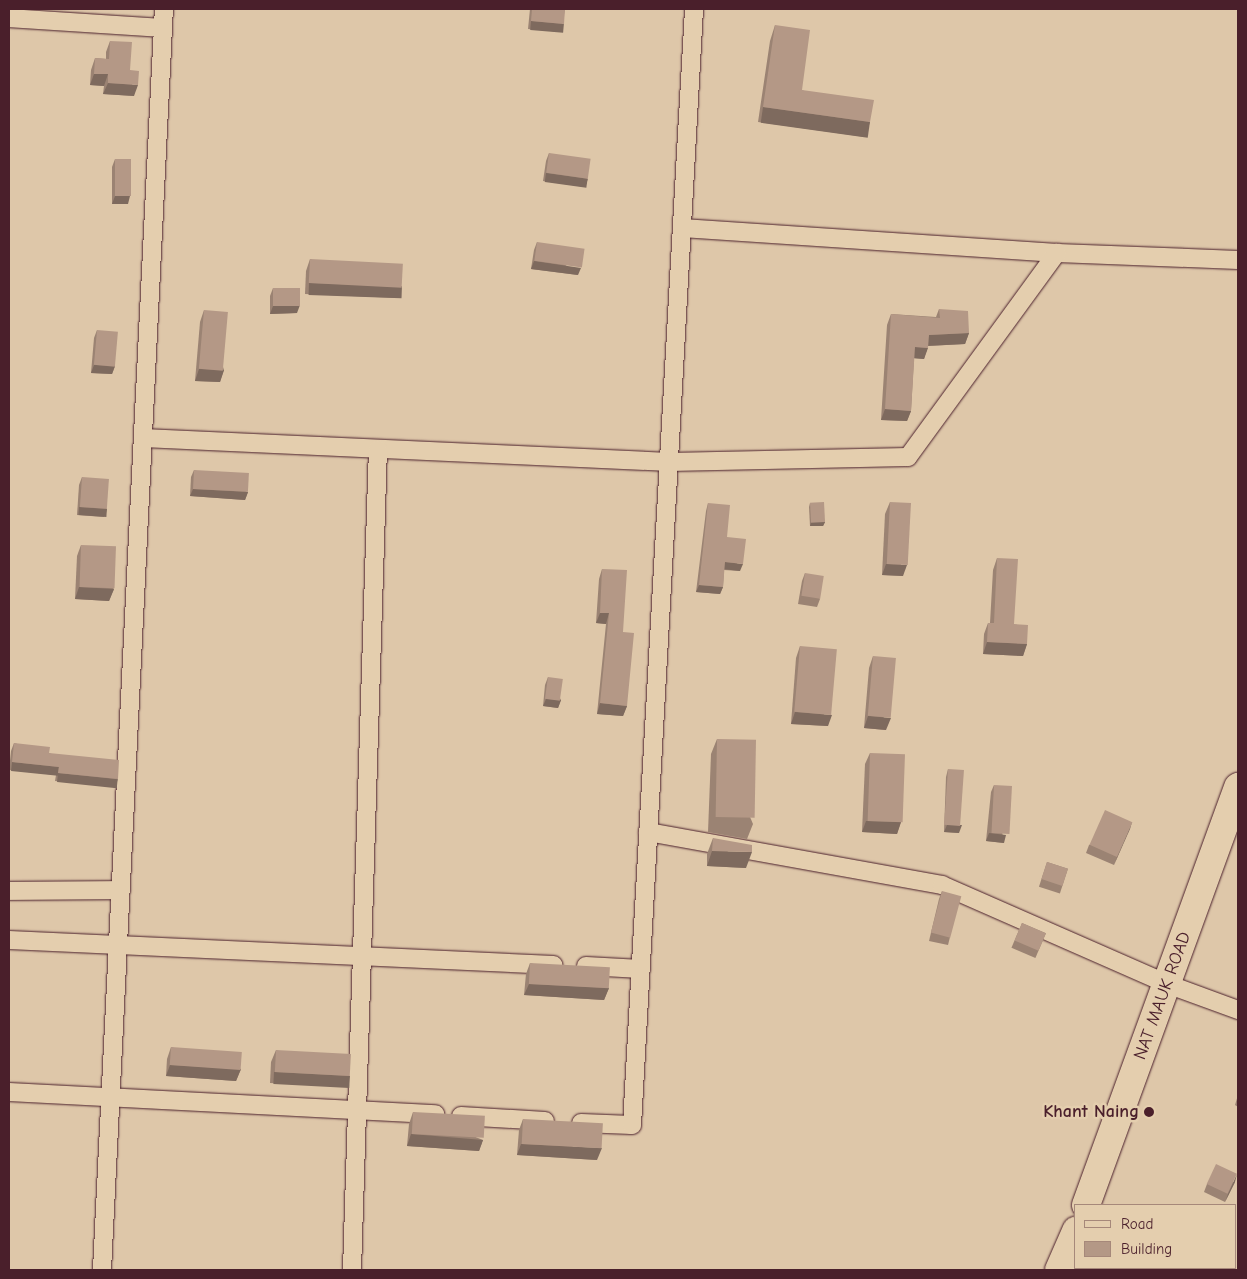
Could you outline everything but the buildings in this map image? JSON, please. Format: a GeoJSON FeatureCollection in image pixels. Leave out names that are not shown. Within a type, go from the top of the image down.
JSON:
{"type":"FeatureCollection","features":[{"type":"Feature","properties":{"kind":"highway","name":"NAT MAUK ROAD"},"geometry":{"type":"LineString","coordinates":[[1086,1204],[1238,787]]}},
{"type":"Feature","properties":{"kind":"highway"},"geometry":{"type":"LineString","coordinates":[[1060,1270],[1074,1236]]}},
{"type":"Feature","properties":{"kind":"street"},"geometry":{"type":"LineString","coordinates":[[102,1270],[164,9]]}},
{"type":"Feature","properties":{"kind":"street"},"geometry":{"type":"LineString","coordinates":[[9,1092],[632,1125],[694,9]]}},
{"type":"Feature","properties":{"kind":"street"},"geometry":{"type":"LineString","coordinates":[[9,18],[162,28]]}},
{"type":"Feature","properties":{"kind":"street"},"geometry":{"type":"LineString","coordinates":[[682,228],[1057,253],[1238,260]]}},
{"type":"Feature","properties":{"kind":"street"},"geometry":{"type":"LineString","coordinates":[[143,438],[669,462],[908,457],[1057,253]]}},
{"type":"Feature","properties":{"kind":"street"},"geometry":{"type":"LineString","coordinates":[[352,1270],[360,1110],[378,449]]}},
{"type":"Feature","properties":{"kind":"street"},"geometry":{"type":"LineString","coordinates":[[648,832],[942,886],[1167,984],[1238,1010]]}},
{"type":"Feature","properties":{"kind":"street"},"geometry":{"type":"LineString","coordinates":[[9,891],[121,890]]}},
{"type":"Feature","properties":{"kind":"street"},"geometry":{"type":"LineString","coordinates":[[9,940],[641,969]]}},
{"type":"Feature","properties":{"kind":"place","name":"Khant Naing"},"geometry":{"type":"Point","coordinates":[1149,1112]}}]}
